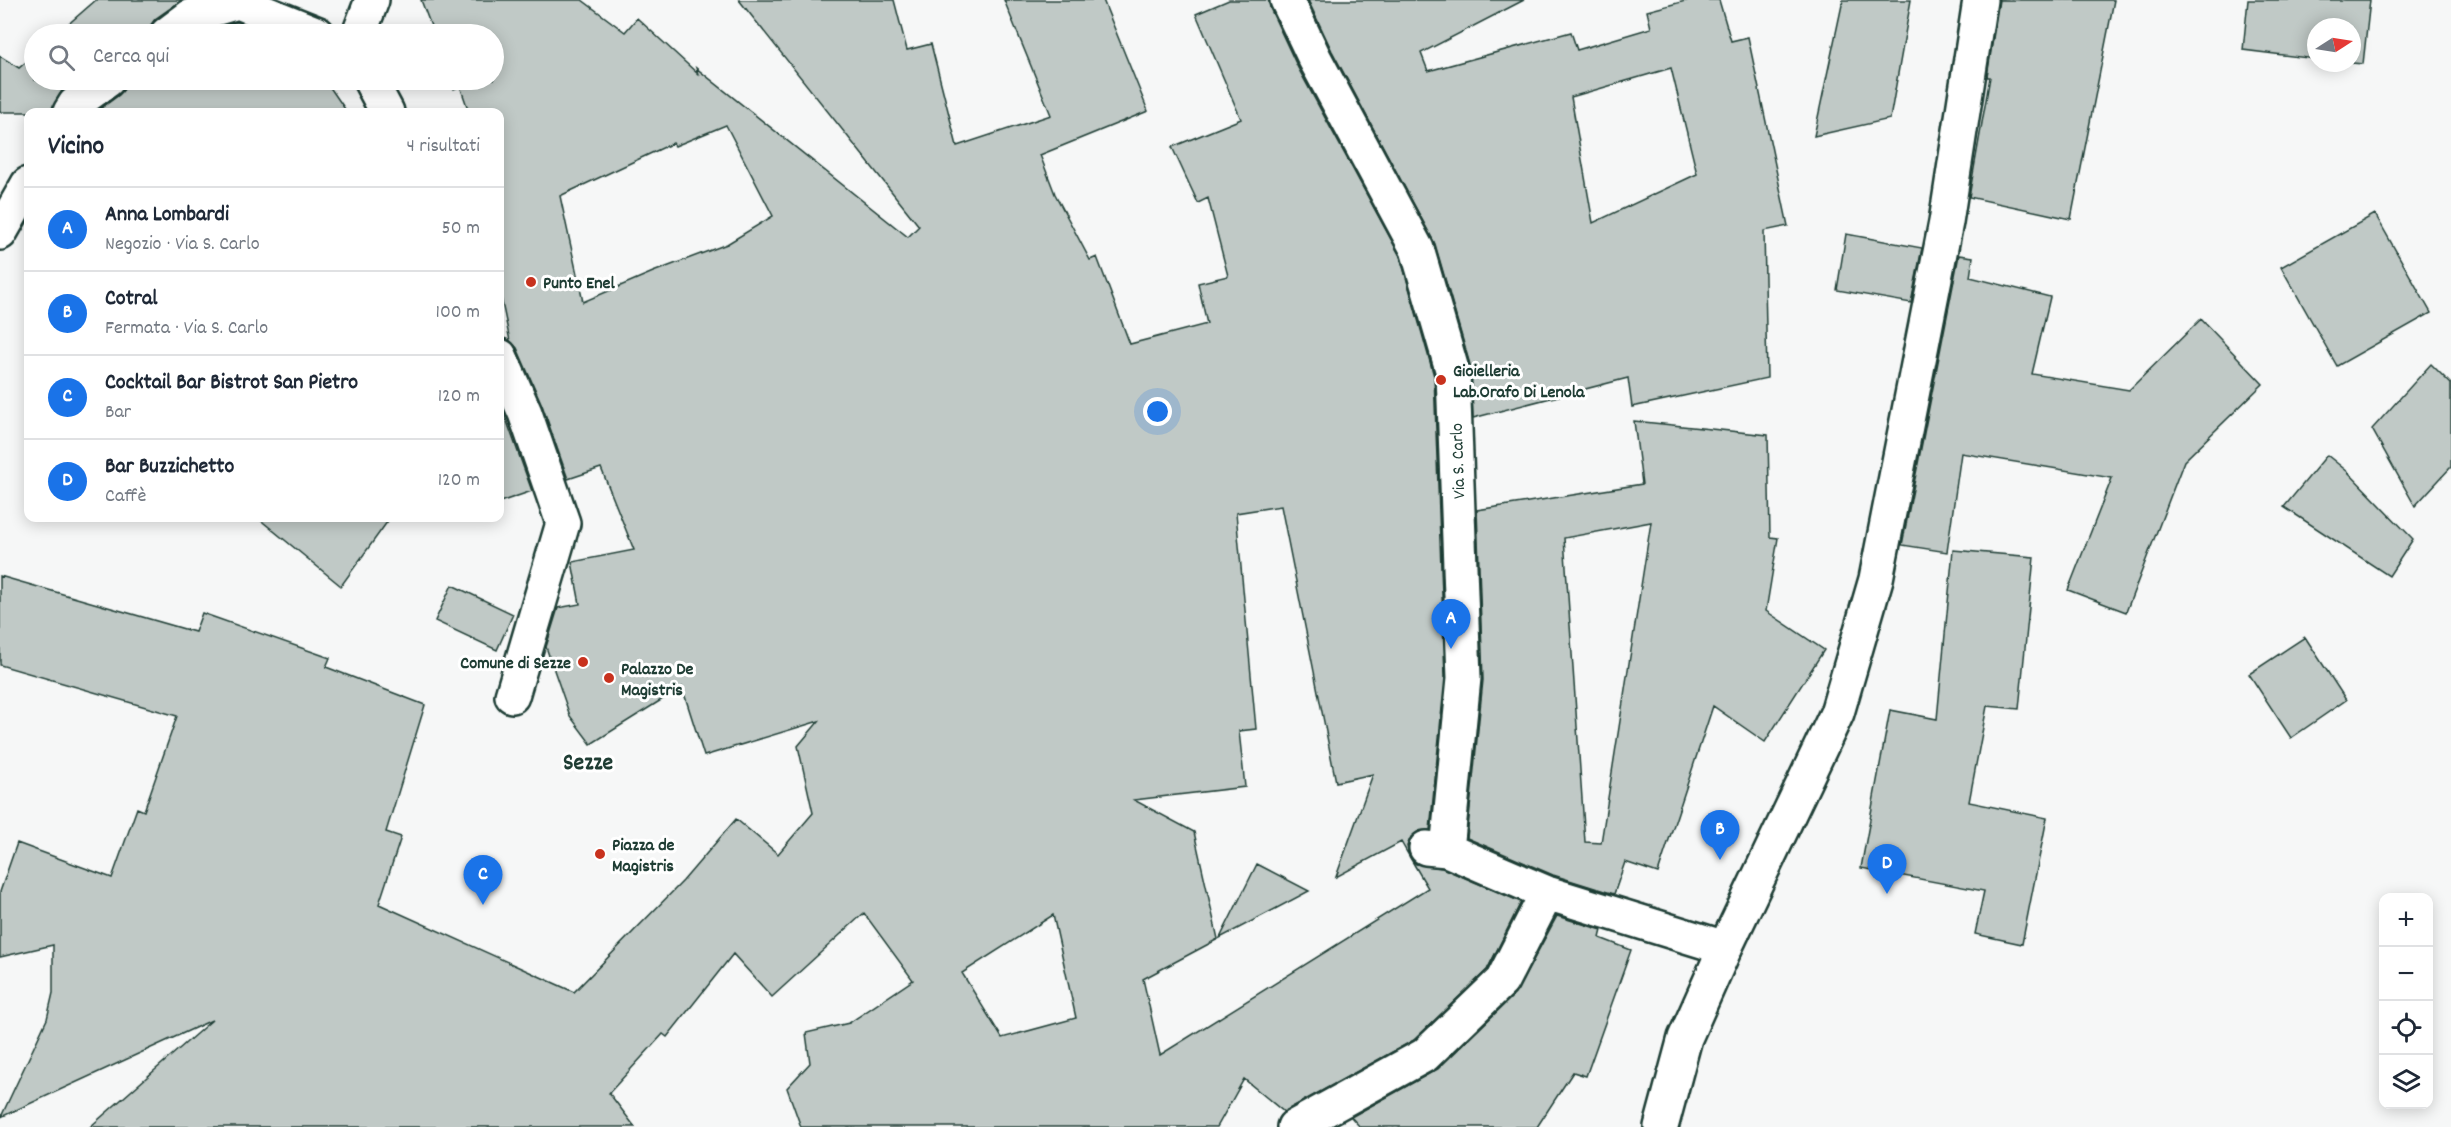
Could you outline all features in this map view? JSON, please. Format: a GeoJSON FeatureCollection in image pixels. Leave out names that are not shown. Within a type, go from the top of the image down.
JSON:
{"type":"FeatureCollection","features":[{"type":"Feature","properties":{"kind":"street"},"geometry":{"type":"LineString","coordinates":[[363,24],[372,0]]}},
{"type":"Feature","properties":{"kind":"street","name":"Via S. Carlo"},"geometry":{"type":"LineString","coordinates":[[1287,0],[1315,58],[1417,249],[1453,373],[1464,678],[1436,849],[1547,893]]}},
{"type":"Feature","properties":{"kind":"street"},"geometry":{"type":"LineString","coordinates":[[1661,1127],[1685,1038],[1725,948],[1837,713],[1876,579],[1946,222],[1980,0]]}},
{"type":"Feature","properties":{"kind":"street"},"geometry":{"type":"LineString","coordinates":[[180,24],[191,16],[238,2],[293,24]]}},
{"type":"Feature","properties":{"kind":"street"},"geometry":{"type":"LineString","coordinates":[[72,108],[94,90]]}},
{"type":"Feature","properties":{"kind":"street"},"geometry":{"type":"LineString","coordinates":[[375,90],[385,108]]}},
{"type":"Feature","properties":{"kind":"street"},"geometry":{"type":"LineString","coordinates":[[0,233],[24,191]]}},
{"type":"Feature","properties":{"kind":"street"},"geometry":{"type":"LineString","coordinates":[[504,365],[525,413],[563,523],[512,696]]}},
{"type":"Feature","properties":{"kind":"street"},"geometry":{"type":"LineString","coordinates":[[1294,1127],[1425,1055],[1502,981],[1547,893],[1725,948]]}},
{"type":"Feature","properties":{"kind":"building"},"geometry":{"type":"Polygon","coordinates":[[[96,0],[182,0],[151,24],[68,24],[96,0]]]}},
{"type":"Feature","properties":{"kind":"building"},"geometry":{"type":"Polygon","coordinates":[[[421,0],[582,0],[625,32],[637,18],[698,74],[696,68],[908,237],[919,226],[739,0],[894,0],[907,50],[931,44],[957,146],[1051,115],[1004,0],[1103,0],[1148,111],[1040,155],[1055,194],[1090,260],[1097,257],[1130,344],[1207,324],[1198,283],[1228,276],[1208,198],[1198,203],[1172,147],[1241,119],[1196,14],[1229,0],[1269,0],[1270,8],[1298,68],[1400,256],[1434,376],[1445,677],[1430,830],[1419,831],[1411,837],[1407,846],[1409,856],[1416,864],[1442,868],[1521,902],[1487,970],[1414,1040],[1284,1112],[1244,1079],[1217,1127],[801,1127],[787,1088],[810,1063],[806,1033],[849,1023],[913,980],[864,913],[772,997],[733,954],[667,1037],[663,1034],[609,1093],[635,1127],[90,1127],[212,1020],[1,1117],[47,1019],[53,993],[53,945],[0,957],[0,892],[17,843],[112,878],[137,808],[144,811],[177,716],[0,665],[0,576],[195,632],[202,613],[330,658],[326,667],[425,705],[386,832],[401,837],[379,904],[574,992],[683,881],[736,819],[778,854],[813,813],[798,746],[819,721],[704,756],[682,687],[591,744],[570,716],[546,647],[558,608],[580,604],[572,562],[634,550],[601,468],[568,479],[542,405],[517,348],[510,341],[504,312],[504,108],[468,108],[461,90],[504,90],[504,24],[430,24],[421,0]],[[726,125],[675,146],[673,143],[560,196],[583,302],[727,244],[773,216],[726,125]],[[1281,506],[1236,513],[1256,729],[1239,731],[1245,787],[1134,800],[1194,832],[1218,939],[1143,979],[1160,1055],[1428,888],[1401,842],[1336,877],[1373,774],[1336,782],[1281,506]],[[1053,915],[962,973],[1002,1038],[1076,1018],[1053,915]]]}},
{"type":"Feature","properties":{"kind":"building"},"geometry":{"type":"Polygon","coordinates":[[[1308,0],[1524,0],[1421,53],[1428,71],[1571,32],[1577,50],[1651,28],[1647,11],[1689,0],[1719,0],[1731,41],[1748,37],[1788,226],[1764,231],[1767,378],[1632,407],[1628,378],[1473,418],[1471,368],[1435,244],[1332,51],[1308,0]],[[1671,68],[1571,97],[1593,223],[1697,174],[1671,68]]]}},
{"type":"Feature","properties":{"kind":"building"},"geometry":{"type":"Polygon","coordinates":[[[1843,0],[1911,0],[1890,119],[1814,136],[1843,0]]]}},
{"type":"Feature","properties":{"kind":"building"},"geometry":{"type":"Polygon","coordinates":[[[1999,0],[2114,0],[2071,219],[1969,197],[1990,77],[1987,77],[1999,0]]]}},
{"type":"Feature","properties":{"kind":"building"},"geometry":{"type":"Polygon","coordinates":[[[2248,0],[2370,0],[2363,64],[2361,64],[2361,18],[2307,18],[2307,58],[2243,50],[2248,0]]]}},
{"type":"Feature","properties":{"kind":"building"},"geometry":{"type":"Polygon","coordinates":[[[0,56],[19,68],[24,64],[24,90],[62,90],[52,108],[24,108],[24,112],[0,112],[0,56]]]}},
{"type":"Feature","properties":{"kind":"building"},"geometry":{"type":"Polygon","coordinates":[[[123,90],[332,90],[344,108],[101,108],[123,90]]]}},
{"type":"Feature","properties":{"kind":"building"},"geometry":{"type":"Polygon","coordinates":[[[2375,214],[2431,313],[2337,366],[2281,267],[2375,214]]]}},
{"type":"Feature","properties":{"kind":"building"},"geometry":{"type":"Polygon","coordinates":[[[1846,234],[1922,248],[1911,303],[1837,290],[1846,234]]]}},
{"type":"Feature","properties":{"kind":"building"},"geometry":{"type":"Polygon","coordinates":[[[1959,255],[1973,257],[1970,277],[2050,297],[2032,374],[2129,390],[2201,319],[2263,384],[2184,461],[2126,612],[2068,590],[2112,478],[1961,453],[1947,552],[1902,545],[1959,255]]]}},
{"type":"Feature","properties":{"kind":"building"},"geometry":{"type":"Polygon","coordinates":[[[2431,364],[2451,384],[2451,467],[2415,506],[2372,429],[2431,364]]]}},
{"type":"Feature","properties":{"kind":"building"},"geometry":{"type":"Polygon","coordinates":[[[504,413],[532,491],[504,501],[504,413]]]}},
{"type":"Feature","properties":{"kind":"building"},"geometry":{"type":"Polygon","coordinates":[[[1634,421],[1768,435],[1770,537],[1778,538],[1766,611],[1824,650],[1765,742],[1713,706],[1658,873],[1625,862],[1614,894],[1553,875],[1467,838],[1483,680],[1477,510],[1642,484],[1634,421]],[[1651,522],[1564,538],[1585,842],[1601,843],[1651,522]]]}},
{"type":"Feature","properties":{"kind":"building"},"geometry":{"type":"Polygon","coordinates":[[[2327,455],[2348,472],[2413,539],[2389,576],[2284,507],[2327,455]]]}},
{"type":"Feature","properties":{"kind":"building"},"geometry":{"type":"Polygon","coordinates":[[[263,522],[387,522],[341,586],[263,522]]]}},
{"type":"Feature","properties":{"kind":"building"},"geometry":{"type":"Polygon","coordinates":[[[1953,550],[2034,557],[2019,709],[1987,706],[1969,802],[2047,818],[2022,944],[1975,934],[1984,891],[1861,868],[1890,710],[1937,719],[1953,550]]]}},
{"type":"Feature","properties":{"kind":"building"},"geometry":{"type":"Polygon","coordinates":[[[452,585],[513,614],[497,650],[435,621],[452,585]]]}},
{"type":"Feature","properties":{"kind":"building"},"geometry":{"type":"Polygon","coordinates":[[[2305,637],[2346,700],[2291,738],[2249,674],[2305,637]]]}},
{"type":"Feature","properties":{"kind":"building"},"geometry":{"type":"Polygon","coordinates":[[[1257,864],[1309,891],[1220,938],[1257,864]]]}},
{"type":"Feature","properties":{"kind":"building"},"geometry":{"type":"Polygon","coordinates":[[[1557,916],[1602,930],[1600,938],[1631,950],[1586,1076],[1573,1072],[1537,1127],[1360,1127],[1351,1117],[1438,1069],[1515,994],[1557,916]]]}},
{"type":"Feature","properties":{"kind":"place","name":"Punto Enel"},"geometry":{"type":"Point","coordinates":[531,282]}},
{"type":"Feature","properties":{"kind":"place","name":"Gioielleria Lab.Orafo Di Lenola"},"geometry":{"type":"Point","coordinates":[1441,380]}},
{"type":"Feature","properties":{"kind":"place","name":"Anna Lombardi"},"geometry":{"type":"Point","coordinates":[1451,649]}},
{"type":"Feature","properties":{"kind":"place","name":"Comune di Sezze"},"geometry":{"type":"Point","coordinates":[583,662]}},
{"type":"Feature","properties":{"kind":"place","name":"Palazzo De Magistris"},"geometry":{"type":"Point","coordinates":[609,678]}},
{"type":"Feature","properties":{"kind":"place","name":"Piazza de Magistris"},"geometry":{"type":"Point","coordinates":[600,854]}},
{"type":"Feature","properties":{"kind":"place","name":"Cotral"},"geometry":{"type":"Point","coordinates":[1720,860]}},
{"type":"Feature","properties":{"kind":"place","name":"Bar Buzzichetto"},"geometry":{"type":"Point","coordinates":[1887,894]}},
{"type":"Feature","properties":{"kind":"place","name":"Cocktail Bar Bistrot San Pietro"},"geometry":{"type":"Point","coordinates":[483,905]}},
{"type":"Feature","properties":{"kind":"district","name":"Sezze"},"geometry":{"type":"Point","coordinates":[588,761]}}]}
